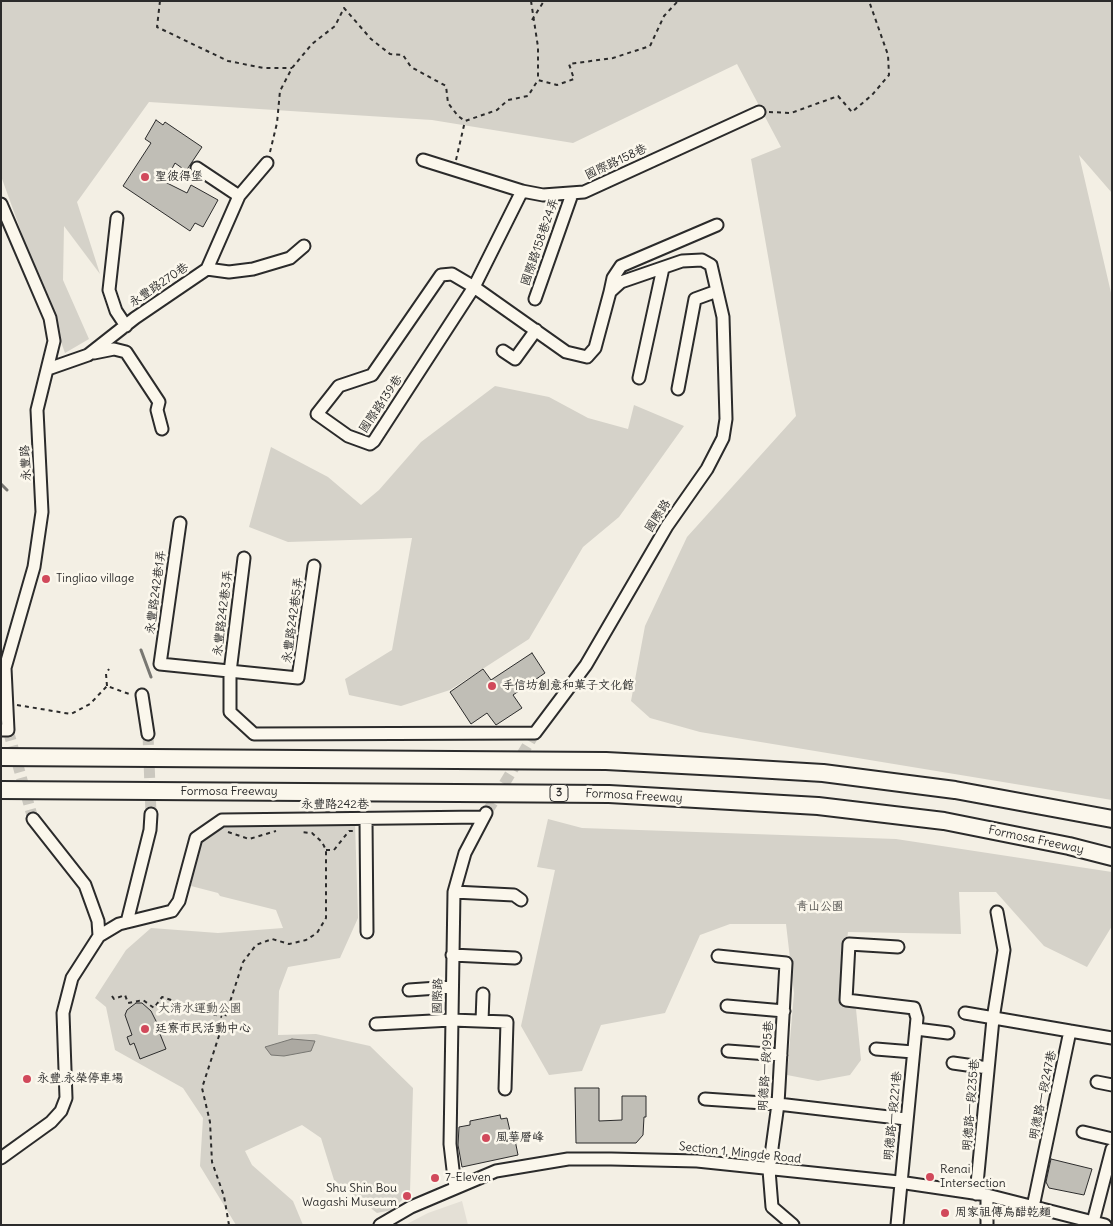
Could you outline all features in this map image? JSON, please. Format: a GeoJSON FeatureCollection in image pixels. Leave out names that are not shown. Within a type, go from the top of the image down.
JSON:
{"type":"FeatureCollection","features":[{"type":"Feature","properties":{"kind":"highway"},"geometry":{"type":"LineString","coordinates":[[1,757],[606,761],[740,768],[823,773],[955,790],[1112,819]]}},
{"type":"Feature","properties":{"kind":"highway","name":"Formosa Freeway"},"geometry":{"type":"LineString","coordinates":[[1,790],[609,794],[818,806],[944,821],[1043,840],[1112,857]]}},
{"type":"Feature","properties":{"kind":"street","name":"國際路158巷"},"geometry":{"type":"LineString","coordinates":[[423,160],[522,191],[543,195],[572,194],[584,192],[759,112]]}},
{"type":"Feature","properties":{"kind":"street","name":"永豐路270巷"},"geometry":{"type":"LineString","coordinates":[[48,369],[88,355],[207,269],[239,196],[267,163]]}},
{"type":"Feature","properties":{"kind":"street"},"geometry":{"type":"LineString","coordinates":[[198,168],[239,196]]}},
{"type":"Feature","properties":{"kind":"street"},"geometry":{"type":"LineString","coordinates":[[522,191],[474,287],[566,352],[587,357],[595,348],[613,278],[622,266],[717,225]]}},
{"type":"Feature","properties":{"kind":"street","name":"國際路158巷24弄"},"geometry":{"type":"LineString","coordinates":[[535,299],[572,194]]}},
{"type":"Feature","properties":{"kind":"street","name":"永豐路"},"geometry":{"type":"LineString","coordinates":[[2,205],[50,318],[54,341],[37,410],[42,512],[34,567],[5,668],[7,704],[5,730]]}},
{"type":"Feature","properties":{"kind":"street"},"geometry":{"type":"LineString","coordinates":[[117,218],[110,290],[116,311],[126,326]]}},
{"type":"Feature","properties":{"kind":"street"},"geometry":{"type":"LineString","coordinates":[[207,269],[229,272],[253,269],[290,258],[304,246]]}},
{"type":"Feature","properties":{"kind":"street","name":"國際路"},"geometry":{"type":"LineString","coordinates":[[230,672],[230,712],[254,734],[535,732],[586,665],[667,526],[707,469],[723,438],[726,419],[723,317],[711,265],[702,260],[682,261],[620,282],[610,292]]}},
{"type":"Feature","properties":{"kind":"street"},"geometry":{"type":"LineString","coordinates":[[639,378],[663,268]]}},
{"type":"Feature","properties":{"kind":"street","name":"國際路139巷"},"geometry":{"type":"LineString","coordinates":[[452,274],[474,287],[374,441],[370,444],[348,436],[317,414],[339,386],[372,375],[441,275],[452,274]]}},
{"type":"Feature","properties":{"kind":"street"},"geometry":{"type":"LineString","coordinates":[[678,389],[695,299],[717,292]]}},
{"type":"Feature","properties":{"kind":"street"},"geometry":{"type":"LineString","coordinates":[[503,351],[515,359],[536,330]]}},
{"type":"Feature","properties":{"kind":"street"},"geometry":{"type":"LineString","coordinates":[[88,355],[114,349],[126,352],[159,402],[157,410],[162,429]]}},
{"type":"Feature","properties":{"kind":"street","name":"永豐路242巷1弄"},"geometry":{"type":"LineString","coordinates":[[180,523],[160,664],[230,672]]}},
{"type":"Feature","properties":{"kind":"street","name":"永豐路242巷3弄"},"geometry":{"type":"LineString","coordinates":[[230,672],[244,558]]}},
{"type":"Feature","properties":{"kind":"street","name":"永豐路242巷5弄"},"geometry":{"type":"LineString","coordinates":[[230,672],[298,678],[314,566]]}},
{"type":"Feature","properties":{"kind":"street"},"geometry":{"type":"LineString","coordinates":[[143,700],[148,734]]}},
{"type":"Feature","properties":{"kind":"street"},"geometry":{"type":"LineString","coordinates":[[127,922],[148,844],[152,814]]}},
{"type":"Feature","properties":{"kind":"street","name":"國際路"},"geometry":{"type":"LineString","coordinates":[[455,1187],[450,1144],[454,892],[465,853],[485,815]]}},
{"type":"Feature","properties":{"kind":"street","name":"永豐路242巷"},"geometry":{"type":"LineString","coordinates":[[99,936],[119,924],[172,911],[179,901],[196,838],[222,820],[366,819],[485,815]]}},
{"type":"Feature","properties":{"kind":"street"},"geometry":{"type":"LineString","coordinates":[[1,1158],[51,1122],[61,1111],[66,1098],[64,1013],[72,978],[99,936],[98,921],[85,884],[33,819]]}},
{"type":"Feature","properties":{"kind":"street"},"geometry":{"type":"LineString","coordinates":[[366,819],[367,932]]}},
{"type":"Feature","properties":{"kind":"street"},"geometry":{"type":"LineString","coordinates":[[454,892],[514,895],[521,900]]}},
{"type":"Feature","properties":{"kind":"street","name":"明德路一段235巷"},"geometry":{"type":"LineString","coordinates":[[987,1225],[982,1194],[988,1068],[993,1019],[1004,950],[997,912]]}},
{"type":"Feature","properties":{"kind":"street","name":"明德路一段221巷"},"geometry":{"type":"LineString","coordinates":[[897,1225],[899,1182],[917,1018],[914,1008],[846,1000],[849,944],[898,947]]}},
{"type":"Feature","properties":{"kind":"street"},"geometry":{"type":"LineString","coordinates":[[452,955],[515,958]]}},
{"type":"Feature","properties":{"kind":"street","name":"明德路一段195巷"},"geometry":{"type":"LineString","coordinates":[[718,956],[786,963],[778,1104],[769,1170],[772,1207],[793,1225]]}},
{"type":"Feature","properties":{"kind":"street"},"geometry":{"type":"LineString","coordinates":[[408,990],[452,987]]}},
{"type":"Feature","properties":{"kind":"street"},"geometry":{"type":"LineString","coordinates":[[482,1021],[484,994]]}},
{"type":"Feature","properties":{"kind":"street"},"geometry":{"type":"LineString","coordinates":[[727,1006],[784,1011]]}},
{"type":"Feature","properties":{"kind":"street"},"geometry":{"type":"LineString","coordinates":[[965,1013],[1112,1038]]}},
{"type":"Feature","properties":{"kind":"street"},"geometry":{"type":"LineString","coordinates":[[376,1024],[451,1020],[507,1022],[505,1089]]}},
{"type":"Feature","properties":{"kind":"street"},"geometry":{"type":"LineString","coordinates":[[916,1029],[948,1033]]}},
{"type":"Feature","properties":{"kind":"street","name":"明德路一段247巷"},"geometry":{"type":"LineString","coordinates":[[1034,1207],[1070,1031]]}},
{"type":"Feature","properties":{"kind":"street"},"geometry":{"type":"LineString","coordinates":[[876,1049],[913,1052]]}},
{"type":"Feature","properties":{"kind":"street"},"geometry":{"type":"LineString","coordinates":[[728,1051],[781,1055]]}},
{"type":"Feature","properties":{"kind":"street"},"geometry":{"type":"LineString","coordinates":[[953,1063],[988,1068]]}},
{"type":"Feature","properties":{"kind":"street"},"geometry":{"type":"LineString","coordinates":[[1097,1082],[1112,1085]]}},
{"type":"Feature","properties":{"kind":"street"},"geometry":{"type":"LineString","coordinates":[[706,1099],[778,1104],[906,1119]]}},
{"type":"Feature","properties":{"kind":"street"},"geometry":{"type":"LineString","coordinates":[[1083,1132],[1112,1139]]}},
{"type":"Feature","properties":{"kind":"street"},"geometry":{"type":"LineString","coordinates":[[1099,1223],[1112,1149]]}},
{"type":"Feature","properties":{"kind":"street","name":"Section 1, Mingde Road"},"geometry":{"type":"LineString","coordinates":[[380,1225],[455,1187],[496,1171],[568,1159],[697,1161],[769,1170],[899,1182],[982,1194],[1099,1223]]}},
{"type":"Feature","properties":{"kind":"path"},"geometry":{"type":"LineString","coordinates":[[160,1],[157,27],[228,61],[264,68],[292,68]]}},
{"type":"Feature","properties":{"kind":"path"},"geometry":{"type":"LineString","coordinates":[[465,121],[496,110],[508,100],[528,96],[538,80],[538,47],[532,20],[531,1]]}},
{"type":"Feature","properties":{"kind":"path"},"geometry":{"type":"LineString","coordinates":[[532,20],[544,1]]}},
{"type":"Feature","properties":{"kind":"path"},"geometry":{"type":"LineString","coordinates":[[538,80],[557,85],[574,80],[569,64],[613,58],[650,46],[664,16],[678,1]]}},
{"type":"Feature","properties":{"kind":"path"},"geometry":{"type":"LineString","coordinates":[[759,112],[791,113],[838,96],[852,112],[872,95],[889,75],[888,55],[869,1]]}},
{"type":"Feature","properties":{"kind":"path"},"geometry":{"type":"LineString","coordinates":[[267,163],[277,123],[280,91],[292,68],[312,44],[335,26],[344,8],[371,39],[390,54],[403,55],[411,67],[446,86],[448,102],[454,112],[465,121]]}},
{"type":"Feature","properties":{"kind":"path"},"geometry":{"type":"LineString","coordinates":[[454,169],[465,121]]}},
{"type":"Feature","properties":{"kind":"path"},"geometry":{"type":"LineString","coordinates":[[7,704],[71,714],[90,704],[107,686],[106,674],[109,670]]}},
{"type":"Feature","properties":{"kind":"path"},"geometry":{"type":"LineString","coordinates":[[107,686],[143,700]]}},
{"type":"Feature","properties":{"kind":"path"},"geometry":{"type":"LineString","coordinates":[[227,819],[224,828],[229,833],[249,839],[284,829]]}},
{"type":"Feature","properties":{"kind":"path"},"geometry":{"type":"LineString","coordinates":[[229,1225],[224,1196],[212,1162],[210,1122],[202,1088],[223,1017],[243,962],[256,945],[272,939],[289,944],[306,940],[316,933],[326,918],[326,850],[322,842],[312,833],[293,830]]}},
{"type":"Feature","properties":{"kind":"path"},"geometry":{"type":"LineString","coordinates":[[326,850],[334,850],[349,831],[366,832]]}},
{"type":"Feature","properties":{"kind":"path"},"geometry":{"type":"LineString","coordinates":[[112,996],[114,999],[125,995],[128,1003],[143,1000],[154,1008],[162,997],[223,1017]]}},
{"type":"Feature","properties":{"kind":"shaded area"},"geometry":{"type":"Polygon","coordinates":[[[292,1039],[315,1041],[311,1051],[284,1056],[271,1055],[265,1047],[292,1039]]]}},
{"type":"Feature","properties":{"kind":"shaded area"},"geometry":{"type":"Polygon","coordinates":[[[462,1201],[468,1225],[405,1225],[428,1213],[462,1201]]]}},
{"type":"Feature","properties":{"kind":"green space"},"geometry":{"type":"Polygon","coordinates":[[[1,1],[1112,1],[1112,193],[1079,155],[1112,297],[1112,800],[700,732],[650,718],[631,701],[645,626],[687,537],[796,416],[751,159],[781,147],[737,64],[573,143],[432,120],[149,102],[77,202],[100,274],[64,226],[63,280],[89,339],[65,353],[1,176],[1,1]]]}},
{"type":"Feature","properties":{"kind":"green space"},"geometry":{"type":"Polygon","coordinates":[[[495,386],[549,397],[588,418],[628,429],[634,405],[684,426],[619,517],[583,547],[529,639],[450,690],[401,706],[349,695],[345,679],[392,650],[412,538],[288,542],[249,527],[271,447],[328,477],[361,505],[379,490],[421,442],[495,386]]]}},
{"type":"Feature","properties":{"kind":"green space","name":"青山公園"},"geometry":{"type":"Polygon","coordinates":[[[548,819],[582,828],[896,839],[1112,872],[1112,926],[1087,967],[1044,946],[996,892],[959,892],[961,934],[848,932],[840,1002],[856,1009],[861,1060],[850,1075],[818,1081],[787,1075],[794,993],[786,924],[730,924],[700,935],[665,1013],[601,1025],[582,1071],[549,1075],[521,1026],[555,870],[537,867],[548,819]]]}},
{"type":"Feature","properties":{"kind":"green space","name":"大清水運動公園"},"geometry":{"type":"Polygon","coordinates":[[[230,821],[355,822],[358,918],[340,958],[288,967],[279,991],[278,1035],[316,1034],[370,1046],[413,1088],[410,1192],[392,1210],[377,1213],[334,1180],[321,1138],[302,1125],[245,1151],[252,1165],[293,1201],[303,1225],[236,1225],[200,1166],[203,1118],[183,1088],[115,1050],[106,1007],[95,998],[126,950],[151,928],[218,933],[283,928],[276,910],[220,896],[218,893],[191,886],[198,842],[230,821]]]}},
{"type":"Feature","properties":{"kind":"building","name":"聖彼得堡"},"geometry":{"type":"Polygon","coordinates":[[[156,120],[163,125],[165,122],[202,147],[186,171],[175,163],[165,182],[187,193],[191,185],[218,200],[203,227],[195,223],[190,231],[123,186],[151,143],[145,139],[156,120]]]}},
{"type":"Feature","properties":{"kind":"building","name":"手信坊創意和菓子文化館"},"geometry":{"type":"Polygon","coordinates":[[[532,653],[545,673],[513,695],[522,708],[496,725],[487,713],[471,724],[450,692],[483,669],[491,680],[532,653]]]}},
{"type":"Feature","properties":{"kind":"building","name":"廷寮市民活動中心"},"geometry":{"type":"Polygon","coordinates":[[[136,1003],[142,1003],[151,1011],[162,1033],[160,1034],[166,1049],[140,1059],[134,1043],[130,1045],[127,1037],[132,1035],[125,1015],[127,1010],[136,1003]]]}},
{"type":"Feature","properties":{"kind":"building"},"geometry":{"type":"Polygon","coordinates":[[[575,1088],[599,1088],[599,1121],[622,1120],[622,1096],[646,1096],[646,1117],[644,1117],[643,1135],[636,1143],[576,1143],[575,1088]]]}},
{"type":"Feature","properties":{"kind":"building","name":"風華層峰"},"geometry":{"type":"Polygon","coordinates":[[[500,1115],[501,1119],[507,1118],[510,1131],[513,1130],[518,1155],[462,1167],[458,1145],[459,1127],[470,1125],[470,1121],[500,1115]]]}},
{"type":"Feature","properties":{"kind":"building"},"geometry":{"type":"Polygon","coordinates":[[[1051,1159],[1092,1169],[1084,1195],[1049,1188],[1046,1182],[1051,1159]]]}},
{"type":"Feature","properties":{"kind":"waterway"},"geometry":{"type":"LineString","coordinates":[[1,484],[7,490]]}},
{"type":"Feature","properties":{"kind":"waterway"},"geometry":{"type":"LineString","coordinates":[[141,650],[151,677]]}},
{"type":"Feature","properties":{"kind":"tunnel"},"geometry":{"type":"LineString","coordinates":[[8,730],[33,819]]}},
{"type":"Feature","properties":{"kind":"tunnel"},"geometry":{"type":"LineString","coordinates":[[487,812],[535,733]]}},
{"type":"Feature","properties":{"kind":"tunnel"},"geometry":{"type":"LineString","coordinates":[[148,734],[151,814]]}},
{"type":"Feature","properties":{"kind":"place","name":"聖彼得堡"},"geometry":{"type":"Point","coordinates":[145,177]}},
{"type":"Feature","properties":{"kind":"place","name":"Tingliao village"},"geometry":{"type":"Point","coordinates":[46,579]}},
{"type":"Feature","properties":{"kind":"place","name":"手信坊創意和菓子文化館"},"geometry":{"type":"Point","coordinates":[492,686]}},
{"type":"Feature","properties":{"kind":"place","name":"廷寮市民活動中心"},"geometry":{"type":"Point","coordinates":[145,1029]}},
{"type":"Feature","properties":{"kind":"place","name":"永豐.永榮停車場"},"geometry":{"type":"Point","coordinates":[27,1079]}},
{"type":"Feature","properties":{"kind":"place","name":"風華層峰"},"geometry":{"type":"Point","coordinates":[486,1138]}},
{"type":"Feature","properties":{"kind":"place","name":"Renai Intersection"},"geometry":{"type":"Point","coordinates":[930,1177]}},
{"type":"Feature","properties":{"kind":"place","name":"7-Eleven"},"geometry":{"type":"Point","coordinates":[435,1178]}},
{"type":"Feature","properties":{"kind":"place","name":"Shu Shin Bou Wagashi Museum"},"geometry":{"type":"Point","coordinates":[407,1196]}},
{"type":"Feature","properties":{"kind":"place","name":"周家祖傳烏醋乾麵"},"geometry":{"type":"Point","coordinates":[945,1213]}}]}
